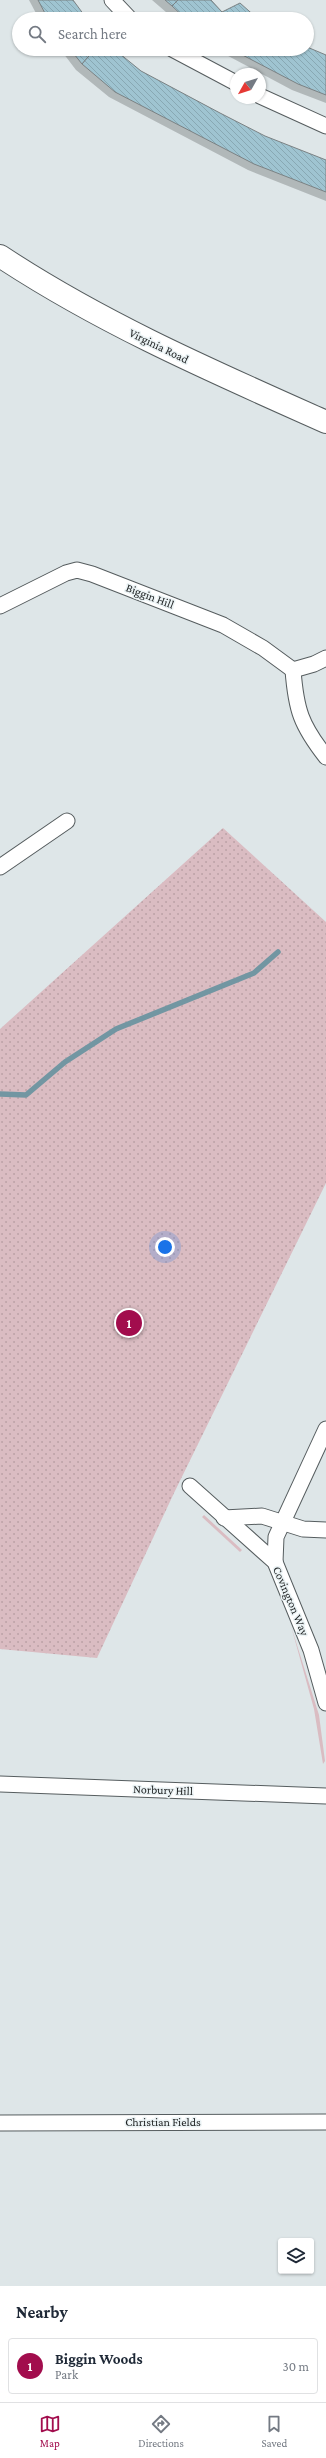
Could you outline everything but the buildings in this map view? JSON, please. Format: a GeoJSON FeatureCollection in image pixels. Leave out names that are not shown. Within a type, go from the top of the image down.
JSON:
{"type":"FeatureCollection","features":[{"type":"Feature","properties":{"kind":"street"},"geometry":{"type":"LineString","coordinates":[[112,0],[123,12]]}},
{"type":"Feature","properties":{"kind":"street"},"geometry":{"type":"LineString","coordinates":[[185,56],[230,80]]}},
{"type":"Feature","properties":{"kind":"street"},"geometry":{"type":"LineString","coordinates":[[266,99],[326,126]]}},
{"type":"Feature","properties":{"kind":"street","name":"Virginia Road"},"geometry":{"type":"LineString","coordinates":[[0,256],[41,283],[157,346],[326,422]]}},
{"type":"Feature","properties":{"kind":"street","name":"Biggin Hill"},"geometry":{"type":"LineString","coordinates":[[0,606],[66,573],[77,570],[92,574],[223,625],[247,638],[293,670]]}},
{"type":"Feature","properties":{"kind":"street"},"geometry":{"type":"LineString","coordinates":[[326,658],[314,664],[293,670],[295,703],[304,724],[326,757]]}},
{"type":"Feature","properties":{"kind":"street"},"geometry":{"type":"LineString","coordinates":[[0,867],[67,821]]}},
{"type":"Feature","properties":{"kind":"street"},"geometry":{"type":"LineString","coordinates":[[275,1562],[276,1537],[281,1523],[326,1429]]}},
{"type":"Feature","properties":{"kind":"street","name":"Covington Way"},"geometry":{"type":"LineString","coordinates":[[190,1486],[275,1562],[311,1650],[326,1703]]}},
{"type":"Feature","properties":{"kind":"street"},"geometry":{"type":"LineString","coordinates":[[224,1518],[262,1516],[303,1529],[326,1530]]}},
{"type":"Feature","properties":{"kind":"street","name":"Norbury Hill"},"geometry":{"type":"LineString","coordinates":[[0,1784],[326,1796]]}},
{"type":"Feature","properties":{"kind":"street","name":"Christian Fields"},"geometry":{"type":"LineString","coordinates":[[0,2123],[326,2122]]}},
{"type":"Feature","properties":{"kind":"shaded area"},"geometry":{"type":"Polygon","coordinates":[[[223,828],[326,922],[326,1183],[174,1493],[97,1658],[0,1649],[0,1029],[223,828]]]}},
{"type":"Feature","properties":{"kind":"shaded area"},"geometry":{"type":"Polygon","coordinates":[[[204,1515],[242,1550],[240,1552],[202,1517],[204,1515]]]}},
{"type":"Feature","properties":{"kind":"shaded area"},"geometry":{"type":"Polygon","coordinates":[[[291,1626],[319,1715],[325,1761],[323,1764],[314,1709],[291,1626]]]}},
{"type":"Feature","properties":{"kind":"waterway"},"geometry":{"type":"LineString","coordinates":[[0,1094],[26,1095],[65,1062],[116,1029],[254,973],[278,952]]}},
{"type":"Feature","properties":{"kind":"place","name":"Biggin Woods"},"geometry":{"type":"Point","coordinates":[129,1323]}}]}
